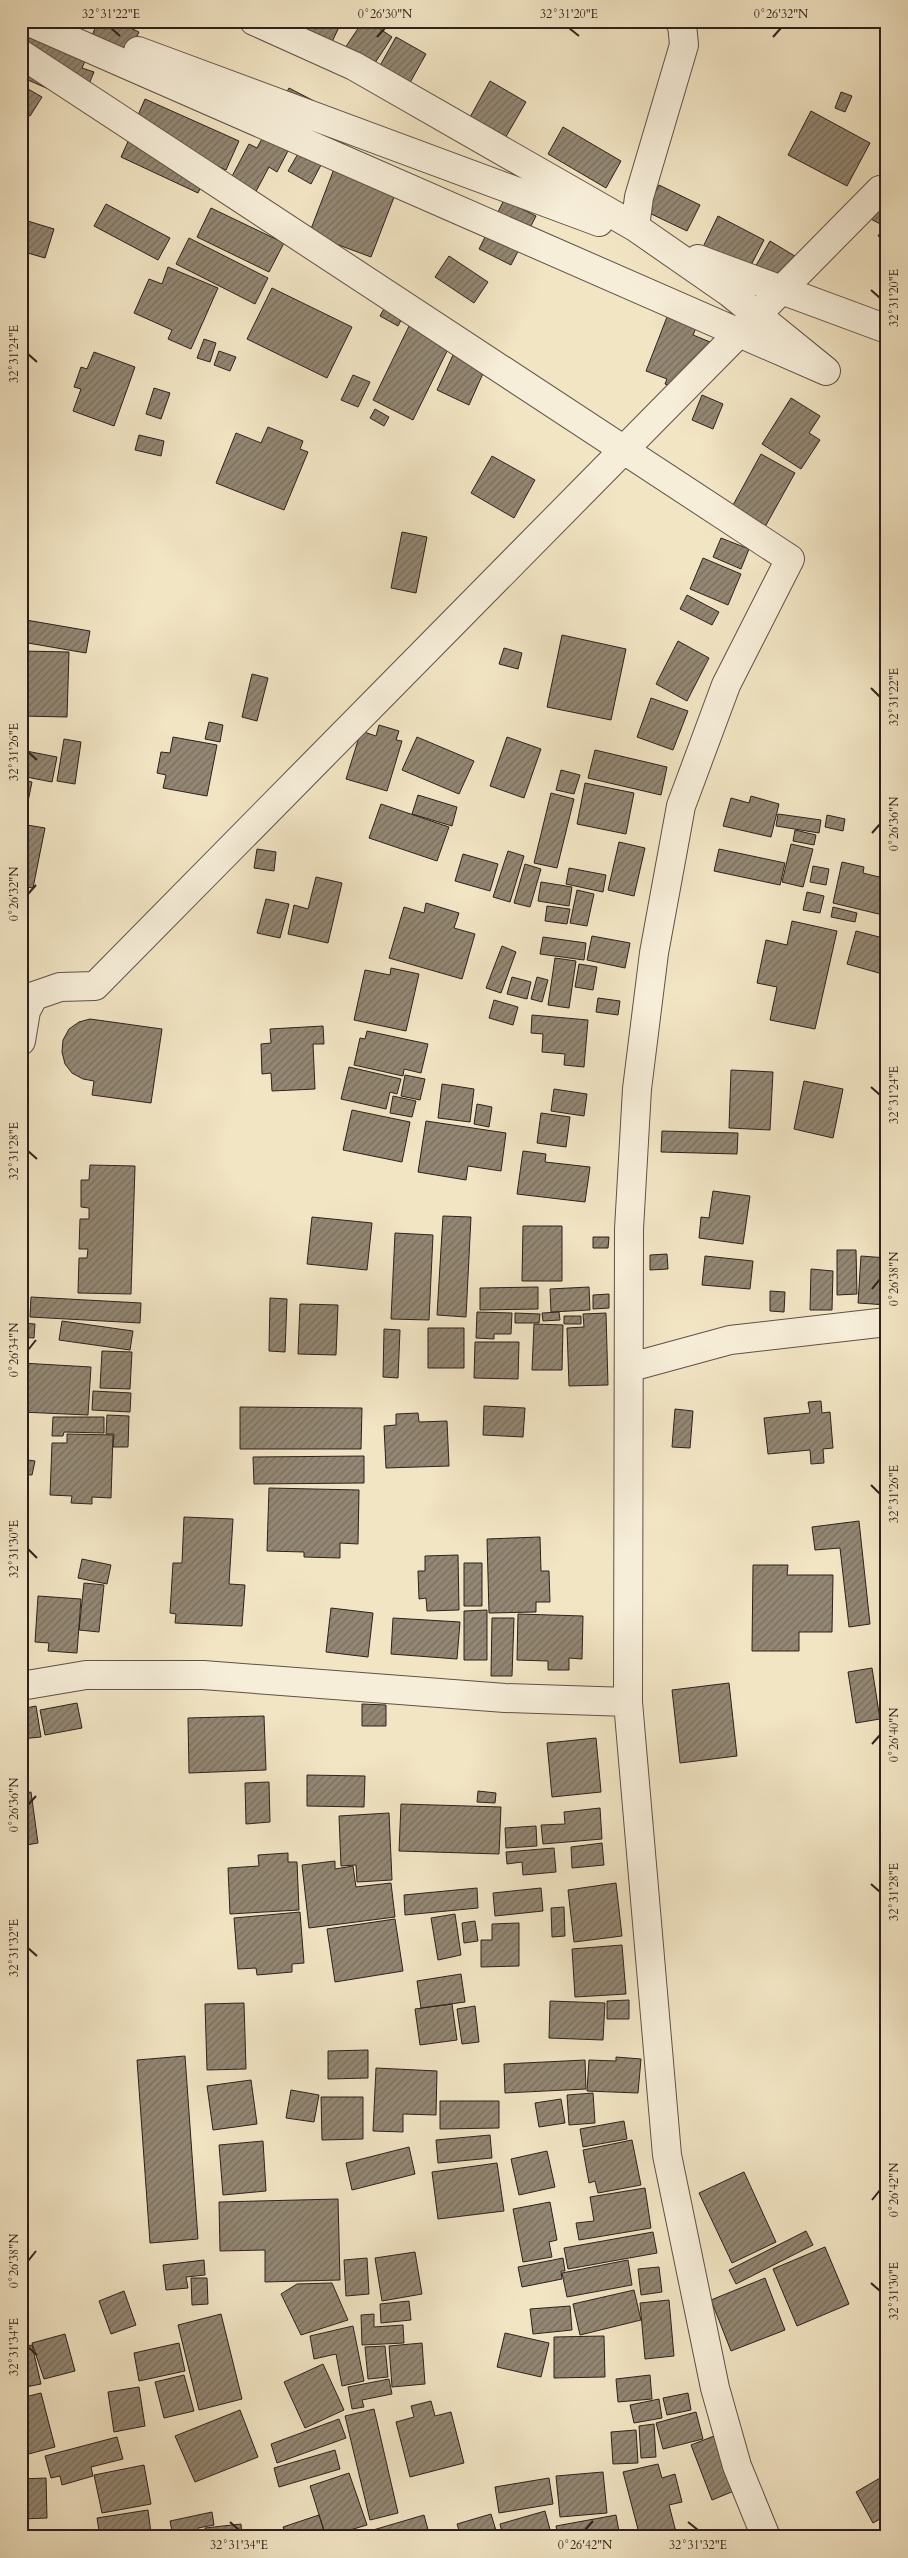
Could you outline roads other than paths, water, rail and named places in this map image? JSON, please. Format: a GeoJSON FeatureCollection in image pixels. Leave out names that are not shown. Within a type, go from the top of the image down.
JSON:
{"type":"FeatureCollection","features":[{"type":"Feature","properties":{"kind":"street"},"geometry":{"type":"LineString","coordinates":[[26,21],[826,371],[730,292],[635,227],[354,66],[254,21]]}},
{"type":"Feature","properties":{"kind":"street"},"geometry":{"type":"LineString","coordinates":[[57,21],[887,328]]}},
{"type":"Feature","properties":{"kind":"street"},"geometry":{"type":"LineString","coordinates":[[635,227],[639,197],[684,45],[682,24],[679,21]]}},
{"type":"Feature","properties":{"kind":"street"},"geometry":{"type":"LineString","coordinates":[[21,54],[790,559],[726,685],[681,806],[654,953],[637,1089],[629,1229],[631,1367],[628,1702],[667,2156],[715,2388],[737,2466],[766,2537]]}},
{"type":"Feature","properties":{"kind":"street"},"geometry":{"type":"LineString","coordinates":[[21,1041],[26,1011],[34,996],[60,988],[96,986],[880,190]]}},
{"type":"Feature","properties":{"kind":"street"},"geometry":{"type":"LineString","coordinates":[[631,1367],[730,1340],[887,1322]]}},
{"type":"Feature","properties":{"kind":"street"},"geometry":{"type":"LineString","coordinates":[[21,1686],[86,1676],[203,1674],[505,1698],[628,1702]]}}]}
